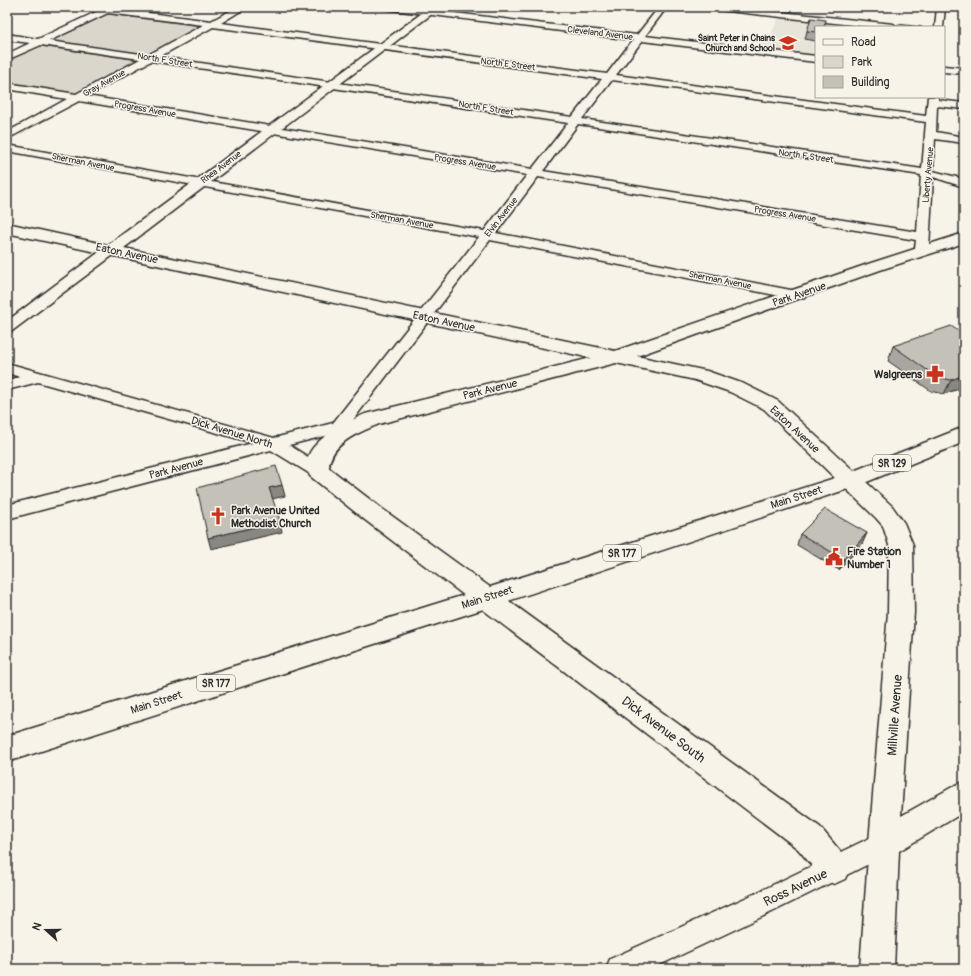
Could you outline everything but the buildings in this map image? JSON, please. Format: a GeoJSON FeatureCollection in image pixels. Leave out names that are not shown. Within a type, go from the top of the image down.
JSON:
{"type":"FeatureCollection","features":[{"type":"Feature","properties":{"kind":"main road","name":"Rhea Avenue"},"geometry":{"type":"LineString","coordinates":[[111,250],[432,10]]}},
{"type":"Feature","properties":{"kind":"main road","name":"Eaton Avenue"},"geometry":{"type":"LineString","coordinates":[[7,228],[700,375],[719,381],[771,405],[849,481]]}},
{"type":"Feature","properties":{"kind":"main road","name":"Park Avenue"},"geometry":{"type":"LineString","coordinates":[[372,420],[616,357],[796,295],[922,245],[964,238]]}},
{"type":"Feature","properties":{"kind":"main road"},"geometry":{"type":"LineString","coordinates":[[318,471],[319,457],[331,442],[344,432],[372,420]]}},
{"type":"Feature","properties":{"kind":"main road","name":"Main Street"},"geometry":{"type":"LineString","coordinates":[[7,749],[486,598],[849,481],[964,434]]}},
{"type":"Feature","properties":{"kind":"main road","name":"Dick Avenue North"},"geometry":{"type":"LineString","coordinates":[[318,471],[486,598]]}},
{"type":"Feature","properties":{"kind":"main road","name":"Millville Avenue"},"geometry":{"type":"LineString","coordinates":[[849,481],[884,512],[893,524],[901,545],[901,612],[884,843],[877,969]]}},
{"type":"Feature","properties":{"kind":"main road","name":"Dick Avenue South"},"geometry":{"type":"LineString","coordinates":[[486,598],[809,838],[834,868]]}},
{"type":"Feature","properties":{"kind":"main road","name":"Ross Avenue"},"geometry":{"type":"LineString","coordinates":[[884,843],[964,796]]}},
{"type":"Feature","properties":{"kind":"street","name":"North E Street"},"geometry":{"type":"LineString","coordinates":[[85,7],[110,8],[212,24],[932,120]]}},
{"type":"Feature","properties":{"kind":"street","name":"Gray Avenue"},"geometry":{"type":"LineString","coordinates":[[7,136],[243,7]]}},
{"type":"Feature","properties":{"kind":"street","name":"Cleveland Avenue"},"geometry":{"type":"LineString","coordinates":[[384,7],[432,10],[640,38],[815,59]]}},
{"type":"Feature","properties":{"kind":"street","name":"Elvin Avenue"},"geometry":{"type":"LineString","coordinates":[[339,427],[423,316],[663,7]]}},
{"type":"Feature","properties":{"kind":"street"},"geometry":{"type":"LineString","coordinates":[[710,7],[884,26]]}},
{"type":"Feature","properties":{"kind":"street"},"geometry":{"type":"LineString","coordinates":[[939,26],[941,7]]}},
{"type":"Feature","properties":{"kind":"street"},"geometry":{"type":"LineString","coordinates":[[7,57],[110,8]]}},
{"type":"Feature","properties":{"kind":"street","name":"North F Street"},"geometry":{"type":"LineString","coordinates":[[7,37],[928,173],[948,177],[964,183]]}},
{"type":"Feature","properties":{"kind":"street"},"geometry":{"type":"LineString","coordinates":[[945,69],[964,71]]}},
{"type":"Feature","properties":{"kind":"street","name":"Progress Avenue"},"geometry":{"type":"LineString","coordinates":[[7,86],[535,173],[922,245]]}},
{"type":"Feature","properties":{"kind":"street"},"geometry":{"type":"LineString","coordinates":[[933,100],[964,106]]}},
{"type":"Feature","properties":{"kind":"street","name":"Liberty Avenue"},"geometry":{"type":"LineString","coordinates":[[922,245],[933,100]]}},
{"type":"Feature","properties":{"kind":"street"},"geometry":{"type":"LineString","coordinates":[[931,135],[964,140]]}},
{"type":"Feature","properties":{"kind":"street","name":"Sherman Avenue"},"geometry":{"type":"LineString","coordinates":[[7,148],[486,235],[796,295]]}},
{"type":"Feature","properties":{"kind":"street","name":"Rhea Avenue"},"geometry":{"type":"LineString","coordinates":[[7,328],[111,250]]}},
{"type":"Feature","properties":{"kind":"street","name":"Dick Avenue North"},"geometry":{"type":"LineString","coordinates":[[7,368],[274,443],[318,471]]}},
{"type":"Feature","properties":{"kind":"street"},"geometry":{"type":"LineString","coordinates":[[7,385],[38,377]]}},
{"type":"Feature","properties":{"kind":"street","name":"Park Avenue"},"geometry":{"type":"LineString","coordinates":[[7,512],[274,443],[372,420]]}},
{"type":"Feature","properties":{"kind":"street","name":"Ross Avenue"},"geometry":{"type":"LineString","coordinates":[[620,969],[763,904],[884,843]]}},
{"type":"Feature","properties":{"kind":"shaded area","name":"Saint Peter in Chains Church and School"},"geometry":{"type":"Polygon","coordinates":[[[780,15],[884,26],[815,26],[815,59],[755,52],[764,34],[771,35],[780,15]]]}},
{"type":"Feature","properties":{"kind":"green space"},"geometry":{"type":"Polygon","coordinates":[[[108,14],[200,26],[147,55],[51,41],[108,14]]]}},
{"type":"Feature","properties":{"kind":"green space"},"geometry":{"type":"Polygon","coordinates":[[[40,46],[138,60],[76,94],[7,82],[7,61],[40,46]]]}},
{"type":"Feature","properties":{"kind":"place","name":"Saint Peter in Chains Church and School"},"geometry":{"type":"Point","coordinates":[788,43]}},
{"type":"Feature","properties":{"kind":"place","name":"Walgreens"},"geometry":{"type":"Point","coordinates":[935,374]}},
{"type":"Feature","properties":{"kind":"place","name":"Park Avenue United Methodist Church"},"geometry":{"type":"Point","coordinates":[218,516]}},
{"type":"Feature","properties":{"kind":"place","name":"Fire Station Number 1"},"geometry":{"type":"Point","coordinates":[834,557]}}]}
